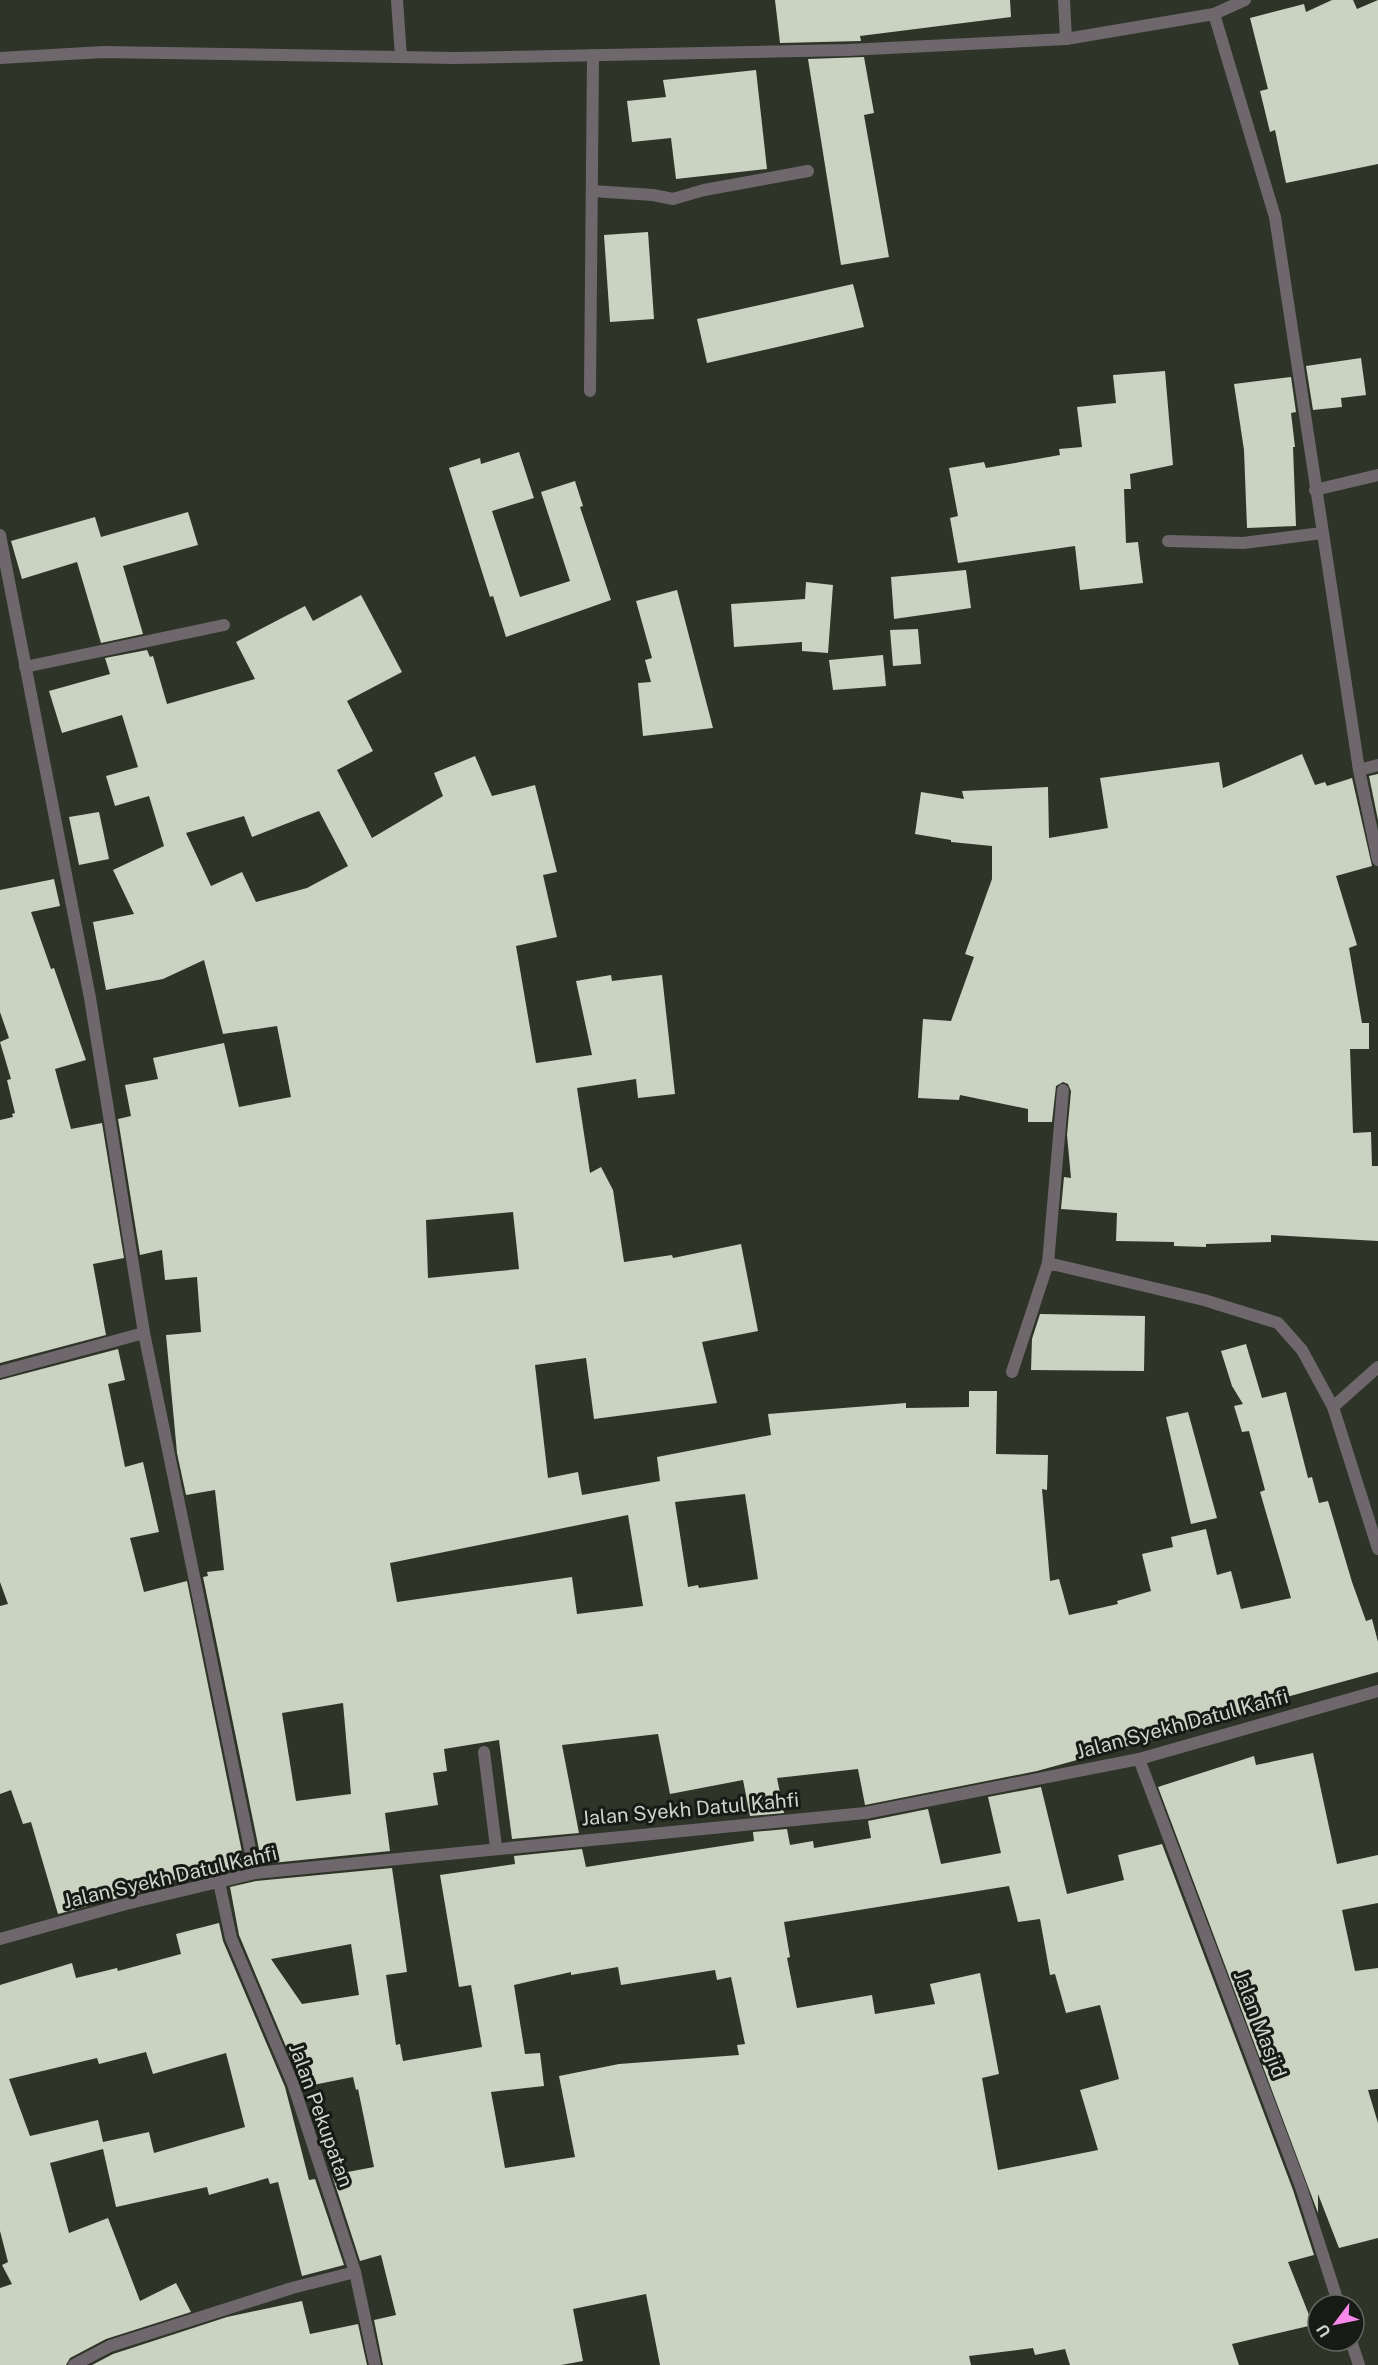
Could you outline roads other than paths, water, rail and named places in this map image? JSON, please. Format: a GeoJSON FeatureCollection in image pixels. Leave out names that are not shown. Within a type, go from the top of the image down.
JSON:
{"type":"FeatureCollection","features":[{"type":"Feature","properties":{"kind":"street"},"geometry":{"type":"LineString","coordinates":[[397,0],[401,57]]}},
{"type":"Feature","properties":{"kind":"street"},"geometry":{"type":"LineString","coordinates":[[1064,0],[1066,39]]}},
{"type":"Feature","properties":{"kind":"street"},"geometry":{"type":"LineString","coordinates":[[0,58],[103,52],[401,57],[848,50],[1066,39],[1214,14],[1245,0]]}},
{"type":"Feature","properties":{"kind":"street"},"geometry":{"type":"LineString","coordinates":[[1214,14],[1275,217],[1359,770],[1378,860]]}},
{"type":"Feature","properties":{"kind":"street"},"geometry":{"type":"LineString","coordinates":[[590,391],[593,55]]}},
{"type":"Feature","properties":{"kind":"street"},"geometry":{"type":"LineString","coordinates":[[592,191],[653,195],[672,199],[704,190],[808,171]]}},
{"type":"Feature","properties":{"kind":"street"},"geometry":{"type":"LineString","coordinates":[[1315,490],[1378,475]]}},
{"type":"Feature","properties":{"kind":"street"},"geometry":{"type":"LineString","coordinates":[[1168,541],[1243,543],[1322,533]]}},
{"type":"Feature","properties":{"kind":"street"},"geometry":{"type":"LineString","coordinates":[[0,535],[90,998],[144,1334],[255,1873]]}},
{"type":"Feature","properties":{"kind":"street"},"geometry":{"type":"LineString","coordinates":[[25,667],[224,626]]}},
{"type":"Feature","properties":{"kind":"street"},"geometry":{"type":"LineString","coordinates":[[1359,770],[1378,765]]}},
{"type":"Feature","properties":{"kind":"street"},"geometry":{"type":"LineString","coordinates":[[1012,1372],[1048,1263],[1063,1090]]}},
{"type":"Feature","properties":{"kind":"street"},"geometry":{"type":"LineString","coordinates":[[1048,1263],[1204,1300],[1278,1323],[1302,1350],[1333,1407],[1378,1549]]}},
{"type":"Feature","properties":{"kind":"street"},"geometry":{"type":"LineString","coordinates":[[0,1372],[144,1334]]}},
{"type":"Feature","properties":{"kind":"street"},"geometry":{"type":"LineString","coordinates":[[1333,1407],[1378,1367]]}},
{"type":"Feature","properties":{"kind":"street","name":"Jalan Syekh Datul Kahfi"},"geometry":{"type":"LineString","coordinates":[[0,1939],[126,1904],[255,1873],[496,1847],[865,1813],[1139,1759],[1378,1692]]}},
{"type":"Feature","properties":{"kind":"street"},"geometry":{"type":"LineString","coordinates":[[484,1752],[496,1847]]}},
{"type":"Feature","properties":{"kind":"street","name":"Jalan Masjid"},"geometry":{"type":"LineString","coordinates":[[1139,1759],[1297,2176],[1336,2293]]}},
{"type":"Feature","properties":{"kind":"street","name":"Jalan Pekupatan"},"geometry":{"type":"LineString","coordinates":[[219,1882],[231,1938],[292,2084],[355,2272],[375,2365]]}},
{"type":"Feature","properties":{"kind":"street"},"geometry":{"type":"LineString","coordinates":[[74,2365],[110,2346],[292,2288],[355,2272]]}}]}
